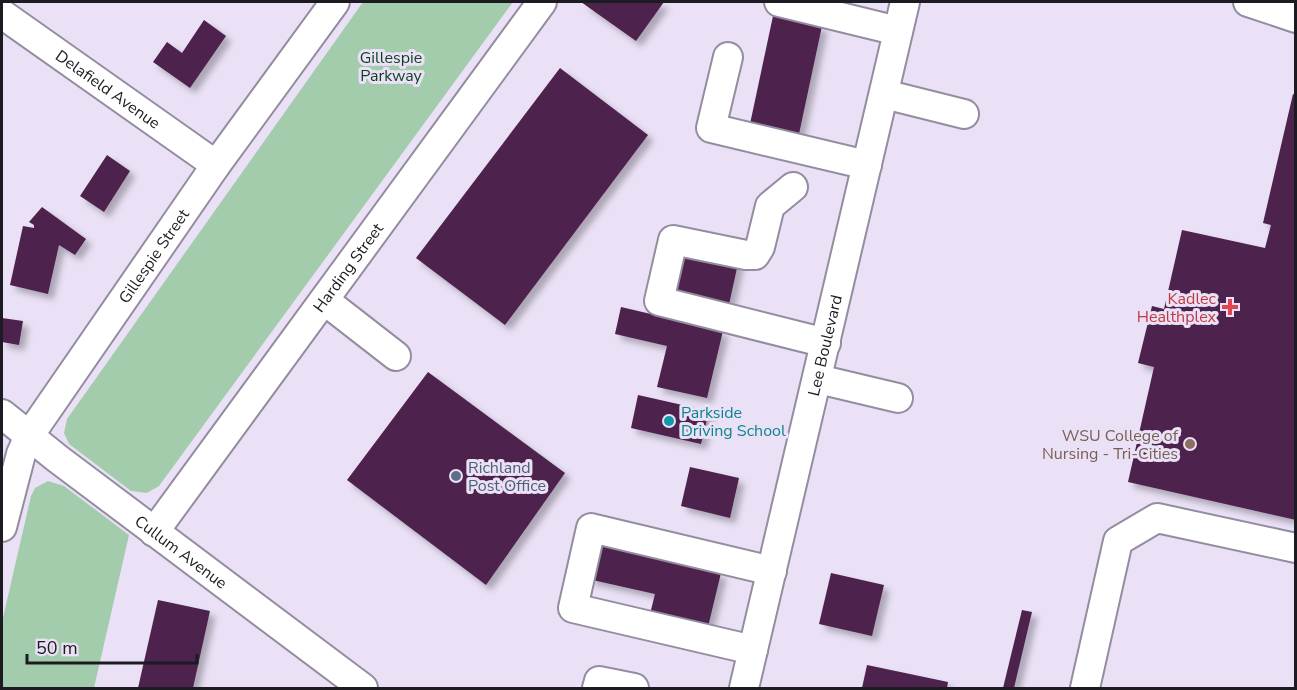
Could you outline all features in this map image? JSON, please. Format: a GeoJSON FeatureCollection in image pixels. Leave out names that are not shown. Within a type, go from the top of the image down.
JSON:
{"type":"FeatureCollection","features":[{"type":"Feature","properties":{"kind":"street","name":"Gillespie Street"},"geometry":{"type":"LineString","coordinates":[[2,527],[21,454],[29,436],[216,165],[335,2]]}},
{"type":"Feature","properties":{"kind":"street","name":"Harding Street"},"geometry":{"type":"LineString","coordinates":[[154,532],[542,2]]}},
{"type":"Feature","properties":{"kind":"street"},"geometry":{"type":"LineString","coordinates":[[779,2],[898,31]]}},
{"type":"Feature","properties":{"kind":"street","name":"Lee Boulevard"},"geometry":{"type":"LineString","coordinates":[[744,688],[905,2]]}},
{"type":"Feature","properties":{"kind":"street"},"geometry":{"type":"LineString","coordinates":[[1248,2],[1296,18]]}},
{"type":"Feature","properties":{"kind":"street","name":"Delafield Avenue"},"geometry":{"type":"LineString","coordinates":[[2,14],[216,165]]}},
{"type":"Feature","properties":{"kind":"street"},"geometry":{"type":"LineString","coordinates":[[728,57],[711,128],[867,165]]}},
{"type":"Feature","properties":{"kind":"street"},"geometry":{"type":"LineString","coordinates":[[884,94],[964,114]]}},
{"type":"Feature","properties":{"kind":"street"},"geometry":{"type":"LineString","coordinates":[[793,187],[770,206],[760,247],[755,255],[674,240],[659,301],[826,343]]}},
{"type":"Feature","properties":{"kind":"street"},"geometry":{"type":"LineString","coordinates":[[324,300],[396,356]]}},
{"type":"Feature","properties":{"kind":"street"},"geometry":{"type":"LineString","coordinates":[[818,379],[898,398]]}},
{"type":"Feature","properties":{"kind":"street","name":"Cullum Avenue"},"geometry":{"type":"LineString","coordinates":[[2,414],[154,532],[363,688]]}},
{"type":"Feature","properties":{"kind":"street"},"geometry":{"type":"LineString","coordinates":[[1085,688],[1118,541],[1157,518],[1296,548]]}},
{"type":"Feature","properties":{"kind":"street"},"geometry":{"type":"LineString","coordinates":[[753,651],[573,608],[591,528],[772,571]]}},
{"type":"Feature","properties":{"kind":"street"},"geometry":{"type":"LineString","coordinates":[[597,688],[599,681],[634,688]]}},
{"type":"Feature","properties":{"kind":"green space","name":"Gillespie Parkway"},"geometry":{"type":"Polygon","coordinates":[[[363,2],[513,2],[159,486],[147,493],[131,491],[69,444],[64,433],[67,419],[363,2]]]}},
{"type":"Feature","properties":{"kind":"green space"},"geometry":{"type":"Polygon","coordinates":[[[48,481],[64,486],[129,535],[94,688],[2,688],[2,622],[31,496],[35,488],[48,481]]]}},
{"type":"Feature","properties":{"kind":"building"},"geometry":{"type":"Polygon","coordinates":[[[581,2],[664,2],[636,41],[581,2]]]}},
{"type":"Feature","properties":{"kind":"building"},"geometry":{"type":"Polygon","coordinates":[[[773,16],[822,26],[799,134],[750,124],[773,16]]]}},
{"type":"Feature","properties":{"kind":"building"},"geometry":{"type":"Polygon","coordinates":[[[204,20],[226,36],[190,88],[153,62],[167,42],[182,53],[204,20]]]}},
{"type":"Feature","properties":{"kind":"building"},"geometry":{"type":"Polygon","coordinates":[[[560,68],[648,135],[505,325],[416,258],[560,68]]]}},
{"type":"Feature","properties":{"kind":"building","name":"Kadlec Healthplex"},"geometry":{"type":"Polygon","coordinates":[[[1293,94],[1296,95],[1296,520],[1128,482],[1154,367],[1138,363],[1152,306],[1164,309],[1182,230],[1265,248],[1271,225],[1263,223],[1293,94]]]}},
{"type":"Feature","properties":{"kind":"building"},"geometry":{"type":"Polygon","coordinates":[[[107,155],[130,171],[104,212],[80,196],[107,155]]]}},
{"type":"Feature","properties":{"kind":"building"},"geometry":{"type":"Polygon","coordinates":[[[42,207],[86,239],[75,255],[59,245],[48,294],[10,285],[23,226],[34,228],[34,225],[29,222],[42,207]]]}},
{"type":"Feature","properties":{"kind":"building"},"geometry":{"type":"Polygon","coordinates":[[[682,247],[739,259],[728,309],[671,297],[682,247]]]}},
{"type":"Feature","properties":{"kind":"building"},"geometry":{"type":"Polygon","coordinates":[[[621,307],[723,331],[707,398],[657,387],[667,346],[615,334],[621,307]]]}},
{"type":"Feature","properties":{"kind":"building"},"geometry":{"type":"Polygon","coordinates":[[[2,318],[23,321],[19,345],[2,342],[2,318]]]}},
{"type":"Feature","properties":{"kind":"building","name":"Richland Post Office"},"geometry":{"type":"Polygon","coordinates":[[[428,372],[565,473],[486,585],[347,480],[428,372]]]}},
{"type":"Feature","properties":{"kind":"building","name":"Parkside Driving School"},"geometry":{"type":"Polygon","coordinates":[[[638,395],[709,411],[701,444],[631,428],[638,395]]]}},
{"type":"Feature","properties":{"kind":"building"},"geometry":{"type":"Polygon","coordinates":[[[690,467],[739,478],[730,518],[681,506],[690,467]]]}},
{"type":"Feature","properties":{"kind":"building"},"geometry":{"type":"Polygon","coordinates":[[[596,544],[721,573],[707,631],[649,618],[655,594],[588,579],[596,544]]]}},
{"type":"Feature","properties":{"kind":"building"},"geometry":{"type":"Polygon","coordinates":[[[831,573],[884,585],[872,636],[819,624],[831,573]]]}},
{"type":"Feature","properties":{"kind":"building"},"geometry":{"type":"Polygon","coordinates":[[[158,600],[210,611],[193,688],[138,688],[158,600]]]}},
{"type":"Feature","properties":{"kind":"building"},"geometry":{"type":"Polygon","coordinates":[[[1022,610],[1032,612],[1014,688],[1003,688],[1022,610]]]}},
{"type":"Feature","properties":{"kind":"building"},"geometry":{"type":"Polygon","coordinates":[[[867,665],[948,682],[947,688],[862,688],[867,665]]]}},
{"type":"Feature","properties":{"kind":"place","name":"Kadlec Healthplex"},"geometry":{"type":"Point","coordinates":[1230,307]}},
{"type":"Feature","properties":{"kind":"place","name":"Parkside Driving School"},"geometry":{"type":"Point","coordinates":[669,421]}},
{"type":"Feature","properties":{"kind":"place","name":"WSU College of Nursing - Tri-Cities"},"geometry":{"type":"Point","coordinates":[1190,444]}},
{"type":"Feature","properties":{"kind":"place","name":"Richland Post Office"},"geometry":{"type":"Point","coordinates":[456,476]}}]}
